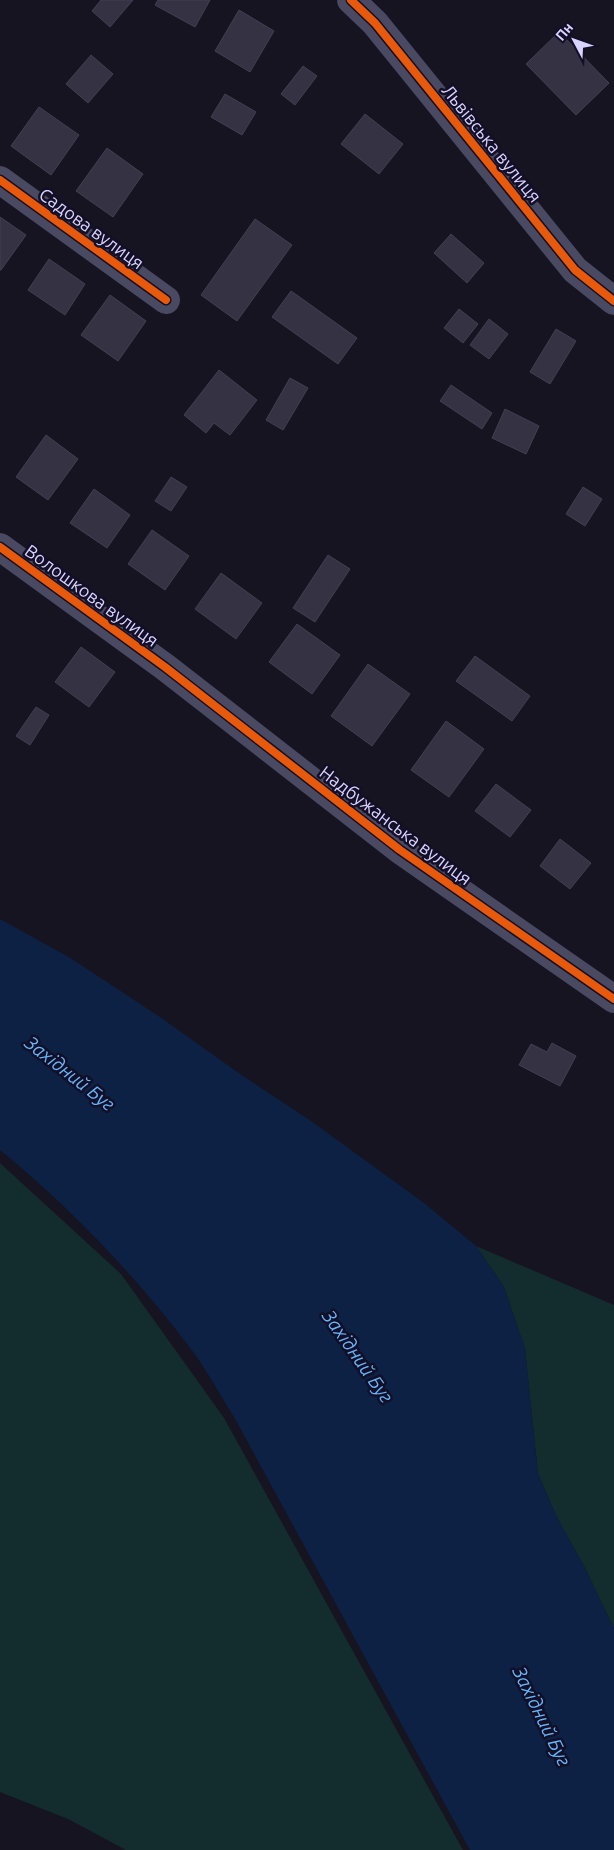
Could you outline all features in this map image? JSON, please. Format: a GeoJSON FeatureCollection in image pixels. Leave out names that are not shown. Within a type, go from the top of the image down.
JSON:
{"type":"FeatureCollection","features":[{"type":"Feature","properties":{"kind":"street","name":"Львівська вулиця"},"geometry":{"type":"LineString","coordinates":[[351,0],[374,23],[576,270],[614,301]]}},
{"type":"Feature","properties":{"kind":"street","name":"Садова вулиця"},"geometry":{"type":"LineString","coordinates":[[0,180],[166,300]]}},
{"type":"Feature","properties":{"kind":"street","name":"Волошкова вулиця"},"geometry":{"type":"LineString","coordinates":[[0,547],[166,667]]}},
{"type":"Feature","properties":{"kind":"street","name":"Надбужанська вулиця"},"geometry":{"type":"LineString","coordinates":[[166,667],[400,850],[614,999]]}},
{"type":"Feature","properties":{"kind":"green space"},"geometry":{"type":"Polygon","coordinates":[[[0,1163],[121,1274],[224,1418],[463,1850],[126,1850],[68,1819],[0,1792],[0,1163]]]}},
{"type":"Feature","properties":{"kind":"green space"},"geometry":{"type":"Polygon","coordinates":[[[476,1246],[614,1305],[614,1629],[585,1568],[557,1518],[538,1474],[525,1349],[504,1287],[476,1246]]]}},
{"type":"Feature","properties":{"kind":"water","name":"Західний Буг"},"geometry":{"type":"Polygon","coordinates":[[[0,919],[72,959],[160,1017],[240,1074],[311,1121],[424,1203],[476,1246],[504,1287],[525,1349],[538,1474],[557,1518],[585,1568],[614,1629],[614,1850],[470,1850],[234,1417],[202,1365],[170,1322],[125,1269],[52,1195],[0,1150],[0,919]]]}},
{"type":"Feature","properties":{"kind":"building"},"geometry":{"type":"Polygon","coordinates":[[[101,0],[133,0],[110,27],[92,11],[101,0]]]}},
{"type":"Feature","properties":{"kind":"building"},"geometry":{"type":"Polygon","coordinates":[[[158,0],[210,0],[195,27],[155,5],[158,0]]]}},
{"type":"Feature","properties":{"kind":"building"},"geometry":{"type":"Polygon","coordinates":[[[239,10],[274,31],[250,72],[215,51],[239,10]]]}},
{"type":"Feature","properties":{"kind":"building"},"geometry":{"type":"Polygon","coordinates":[[[559,32],[609,83],[576,115],[526,64],[559,32]]]}},
{"type":"Feature","properties":{"kind":"building"},"geometry":{"type":"Polygon","coordinates":[[[91,55],[113,74],[88,103],[66,84],[91,55]]]}},
{"type":"Feature","properties":{"kind":"building"},"geometry":{"type":"Polygon","coordinates":[[[303,66],[317,76],[295,105],[281,94],[303,66]]]}},
{"type":"Feature","properties":{"kind":"building"},"geometry":{"type":"Polygon","coordinates":[[[225,94],[256,112],[242,135],[211,117],[225,94]]]}},
{"type":"Feature","properties":{"kind":"building"},"geometry":{"type":"Polygon","coordinates":[[[39,107],[79,135],[51,175],[11,146],[39,107]]]}},
{"type":"Feature","properties":{"kind":"building"},"geometry":{"type":"Polygon","coordinates":[[[365,114],[403,144],[379,174],[341,144],[365,114]]]}},
{"type":"Feature","properties":{"kind":"building"},"geometry":{"type":"Polygon","coordinates":[[[107,148],[143,174],[113,217],[76,191],[107,148]]]}},
{"type":"Feature","properties":{"kind":"building"},"geometry":{"type":"Polygon","coordinates":[[[0,217],[26,235],[1,270],[0,270],[0,217]]]}},
{"type":"Feature","properties":{"kind":"building"},"geometry":{"type":"Polygon","coordinates":[[[255,219],[292,245],[237,321],[201,295],[255,219]]]}},
{"type":"Feature","properties":{"kind":"building"},"geometry":{"type":"Polygon","coordinates":[[[451,234],[484,263],[467,283],[434,253],[451,234]]]}},
{"type":"Feature","properties":{"kind":"building"},"geometry":{"type":"Polygon","coordinates":[[[49,259],[85,284],[65,315],[28,290],[49,259]]]}},
{"type":"Feature","properties":{"kind":"building"},"geometry":{"type":"Polygon","coordinates":[[[291,291],[357,338],[338,364],[272,317],[291,291]]]}},
{"type":"Feature","properties":{"kind":"building"},"geometry":{"type":"Polygon","coordinates":[[[110,295],[146,321],[118,361],[81,335],[110,295]]]}},
{"type":"Feature","properties":{"kind":"building"},"geometry":{"type":"Polygon","coordinates":[[[459,309],[478,324],[463,343],[444,328],[459,309]]]}},
{"type":"Feature","properties":{"kind":"building"},"geometry":{"type":"Polygon","coordinates":[[[489,319],[508,334],[489,359],[470,345],[489,319]]]}},
{"type":"Feature","properties":{"kind":"building"},"geometry":{"type":"Polygon","coordinates":[[[556,329],[576,341],[550,384],[530,372],[556,329]]]}},
{"type":"Feature","properties":{"kind":"building"},"geometry":{"type":"Polygon","coordinates":[[[219,370],[257,400],[230,435],[214,423],[206,433],[184,415],[219,370]]]}},
{"type":"Feature","properties":{"kind":"building"},"geometry":{"type":"Polygon","coordinates":[[[290,378],[308,388],[283,430],[266,420],[290,378]]]}},
{"type":"Feature","properties":{"kind":"building"},"geometry":{"type":"Polygon","coordinates":[[[451,385],[492,413],[482,429],[440,401],[451,385]]]}},
{"type":"Feature","properties":{"kind":"building"},"geometry":{"type":"Polygon","coordinates":[[[505,409],[539,426],[526,454],[492,438],[505,409]]]}},
{"type":"Feature","properties":{"kind":"building"},"geometry":{"type":"Polygon","coordinates":[[[46,435],[78,459],[48,500],[16,477],[46,435]]]}},
{"type":"Feature","properties":{"kind":"building"},"geometry":{"type":"Polygon","coordinates":[[[171,477],[187,487],[171,511],[155,501],[171,477]]]}},
{"type":"Feature","properties":{"kind":"building"},"geometry":{"type":"Polygon","coordinates":[[[583,487],[602,499],[585,526],[566,514],[583,487]]]}},
{"type":"Feature","properties":{"kind":"building"},"geometry":{"type":"Polygon","coordinates":[[[94,489],[130,515],[107,548],[70,523],[94,489]]]}},
{"type":"Feature","properties":{"kind":"building"},"geometry":{"type":"Polygon","coordinates":[[[152,530],[189,556],[165,590],[128,564],[152,530]]]}},
{"type":"Feature","properties":{"kind":"building"},"geometry":{"type":"Polygon","coordinates":[[[328,555],[350,569],[315,622],[293,608],[328,555]]]}},
{"type":"Feature","properties":{"kind":"building"},"geometry":{"type":"Polygon","coordinates":[[[221,573],[262,603],[236,639],[195,609],[221,573]]]}},
{"type":"Feature","properties":{"kind":"building"},"geometry":{"type":"Polygon","coordinates":[[[297,624],[340,655],[312,694],[269,662],[297,624]]]}},
{"type":"Feature","properties":{"kind":"building"},"geometry":{"type":"Polygon","coordinates":[[[81,647],[115,672],[89,707],[55,682],[81,647]]]}},
{"type":"Feature","properties":{"kind":"building"},"geometry":{"type":"Polygon","coordinates":[[[475,656],[530,696],[512,721],[456,681],[475,656]]]}},
{"type":"Feature","properties":{"kind":"building"},"geometry":{"type":"Polygon","coordinates":[[[368,664],[410,694],[372,746],[331,716],[368,664]]]}},
{"type":"Feature","properties":{"kind":"building"},"geometry":{"type":"Polygon","coordinates":[[[36,707],[49,715],[30,745],[16,736],[36,707]]]}},
{"type":"Feature","properties":{"kind":"building"},"geometry":{"type":"Polygon","coordinates":[[[446,721],[484,749],[449,797],[411,770],[446,721]]]}},
{"type":"Feature","properties":{"kind":"building"},"geometry":{"type":"Polygon","coordinates":[[[496,784],[531,810],[510,837],[475,811],[496,784]]]}},
{"type":"Feature","properties":{"kind":"building"},"geometry":{"type":"Polygon","coordinates":[[[560,839],[591,863],[570,889],[540,866],[560,839]]]}},
{"type":"Feature","properties":{"kind":"building"},"geometry":{"type":"Polygon","coordinates":[[[552,1043],[576,1056],[560,1086],[519,1065],[531,1044],[547,1052],[552,1043]]]}},
{"type":"Feature","properties":{"kind":"cycle path"},"geometry":{"type":"LineString","coordinates":[[351,0],[375,23],[575,270],[614,301]]}},
{"type":"Feature","properties":{"kind":"cycle path"},"geometry":{"type":"LineString","coordinates":[[0,180],[166,300]]}},
{"type":"Feature","properties":{"kind":"cycle path"},"geometry":{"type":"LineString","coordinates":[[0,547],[165,667],[400,850],[614,999]]}}]}
